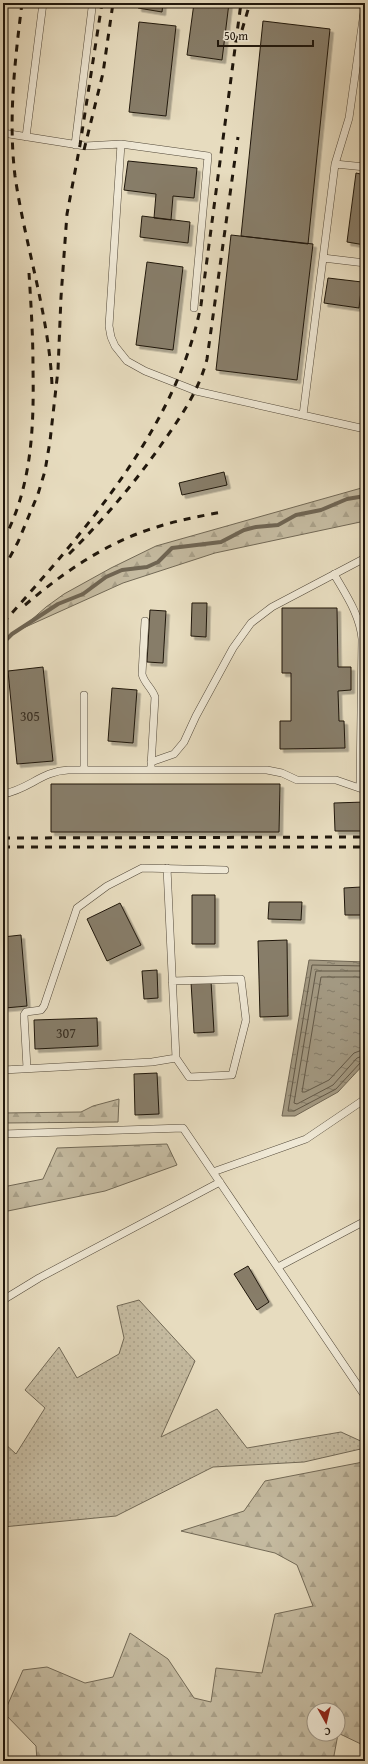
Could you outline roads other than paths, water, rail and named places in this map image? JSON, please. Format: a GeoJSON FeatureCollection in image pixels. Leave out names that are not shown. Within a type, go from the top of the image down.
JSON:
{"type":"FeatureCollection","features":[{"type":"Feature","properties":{"kind":"lane"},"geometry":{"type":"LineString","coordinates":[[26,137],[43,3]]}},
{"type":"Feature","properties":{"kind":"lane"},"geometry":{"type":"LineString","coordinates":[[75,145],[92,8],[91,3]]}},
{"type":"Feature","properties":{"kind":"lane"},"geometry":{"type":"LineString","coordinates":[[303,415],[335,164],[350,118],[365,5]]}},
{"type":"Feature","properties":{"kind":"lane"},"geometry":{"type":"LineString","coordinates":[[3,133],[75,145],[85,146],[121,144],[208,156],[194,308]]}},
{"type":"Feature","properties":{"kind":"lane"},"geometry":{"type":"LineString","coordinates":[[121,144],[109,326],[111,337],[121,354],[135,366],[196,391],[365,429]]}},
{"type":"Feature","properties":{"kind":"lane"},"geometry":{"type":"LineString","coordinates":[[335,164],[365,167]]}},
{"type":"Feature","properties":{"kind":"lane"},"geometry":{"type":"LineString","coordinates":[[323,258],[365,263]]}},
{"type":"Feature","properties":{"kind":"lane"},"geometry":{"type":"LineString","coordinates":[[151,766],[174,754],[184,742],[196,716],[233,648],[251,623],[272,607],[365,558]]}},
{"type":"Feature","properties":{"kind":"lane"},"geometry":{"type":"LineString","coordinates":[[3,794],[17,791],[50,773],[59,771],[151,766],[267,770],[297,780],[336,780],[362,788],[361,626],[357,615],[334,574]]}},
{"type":"Feature","properties":{"kind":"lane"},"geometry":{"type":"LineString","coordinates":[[145,621],[142,674],[143,679],[154,692],[155,697],[151,766]]}},
{"type":"Feature","properties":{"kind":"lane"},"geometry":{"type":"LineString","coordinates":[[84,695],[84,770]]}},
{"type":"Feature","properties":{"kind":"lane"},"geometry":{"type":"LineString","coordinates":[[27,1068],[24,1015],[26,1012],[41,1010],[44,1006],[77,908],[107,886],[142,868],[225,870]]}},
{"type":"Feature","properties":{"kind":"lane"},"geometry":{"type":"LineString","coordinates":[[167,868],[172,981],[176,1058],[190,1077],[232,1075],[246,1020],[241,979],[172,981]]}},
{"type":"Feature","properties":{"kind":"lane"},"geometry":{"type":"LineString","coordinates":[[3,1070],[152,1062],[176,1058]]}},
{"type":"Feature","properties":{"kind":"lane"},"geometry":{"type":"LineString","coordinates":[[213,1172],[306,1139],[365,1099]]}},
{"type":"Feature","properties":{"kind":"lane"},"geometry":{"type":"LineString","coordinates":[[3,1134],[183,1128],[365,1396]]}},
{"type":"Feature","properties":{"kind":"lane"},"geometry":{"type":"LineString","coordinates":[[3,1300],[38,1278],[220,1182]]}},
{"type":"Feature","properties":{"kind":"lane"},"geometry":{"type":"LineString","coordinates":[[278,1267],[365,1221]]}},
{"type":"Feature","properties":{"kind":"water"},"geometry":{"type":"Polygon","coordinates":[[[309,960],[365,962],[365,1063],[338,1092],[295,1116],[282,1116],[309,960]]]}},
{"type":"Feature","properties":{"kind":"waterway"},"geometry":{"type":"LineString","coordinates":[[3,643],[12,634],[58,604],[83,594],[106,577],[122,570],[147,567],[158,562],[172,548],[221,542],[244,530],[256,527],[278,525],[296,515],[321,510],[347,499],[365,496]]}},
{"type":"Feature","properties":{"kind":"railway"},"geometry":{"type":"LineString","coordinates":[[22,3],[13,89],[13,154],[19,202],[42,306],[50,359],[52,385]]}},
{"type":"Feature","properties":{"kind":"railway"},"geometry":{"type":"LineString","coordinates":[[3,570],[18,542],[38,494],[45,471],[58,370],[61,297],[67,214],[80,145],[102,3]]}},
{"type":"Feature","properties":{"kind":"railway"},"geometry":{"type":"LineString","coordinates":[[84,150],[103,73],[113,3]]}},
{"type":"Feature","properties":{"kind":"railway"},"geometry":{"type":"LineString","coordinates":[[3,623],[65,552],[95,515],[123,476],[149,435],[171,393],[189,350],[201,305],[241,3]]}},
{"type":"Feature","properties":{"kind":"railway"},"geometry":{"type":"LineString","coordinates":[[242,30],[250,3]]}},
{"type":"Feature","properties":{"kind":"railway"},"geometry":{"type":"LineString","coordinates":[[69,554],[106,515],[140,474],[182,414],[204,371],[207,359],[238,137]]}},
{"type":"Feature","properties":{"kind":"railway"},"geometry":{"type":"LineString","coordinates":[[3,541],[13,521],[20,500],[26,478],[32,435],[33,356],[29,273]]}},
{"type":"Feature","properties":{"kind":"railway"},"geometry":{"type":"LineString","coordinates":[[25,605],[55,581],[87,559],[121,541],[139,533],[165,525],[190,518],[222,512]]}},
{"type":"Feature","properties":{"kind":"railway"},"geometry":{"type":"LineString","coordinates":[[3,838],[365,837]]}},
{"type":"Feature","properties":{"kind":"railway"},"geometry":{"type":"LineString","coordinates":[[3,847],[365,847]]}}]}
